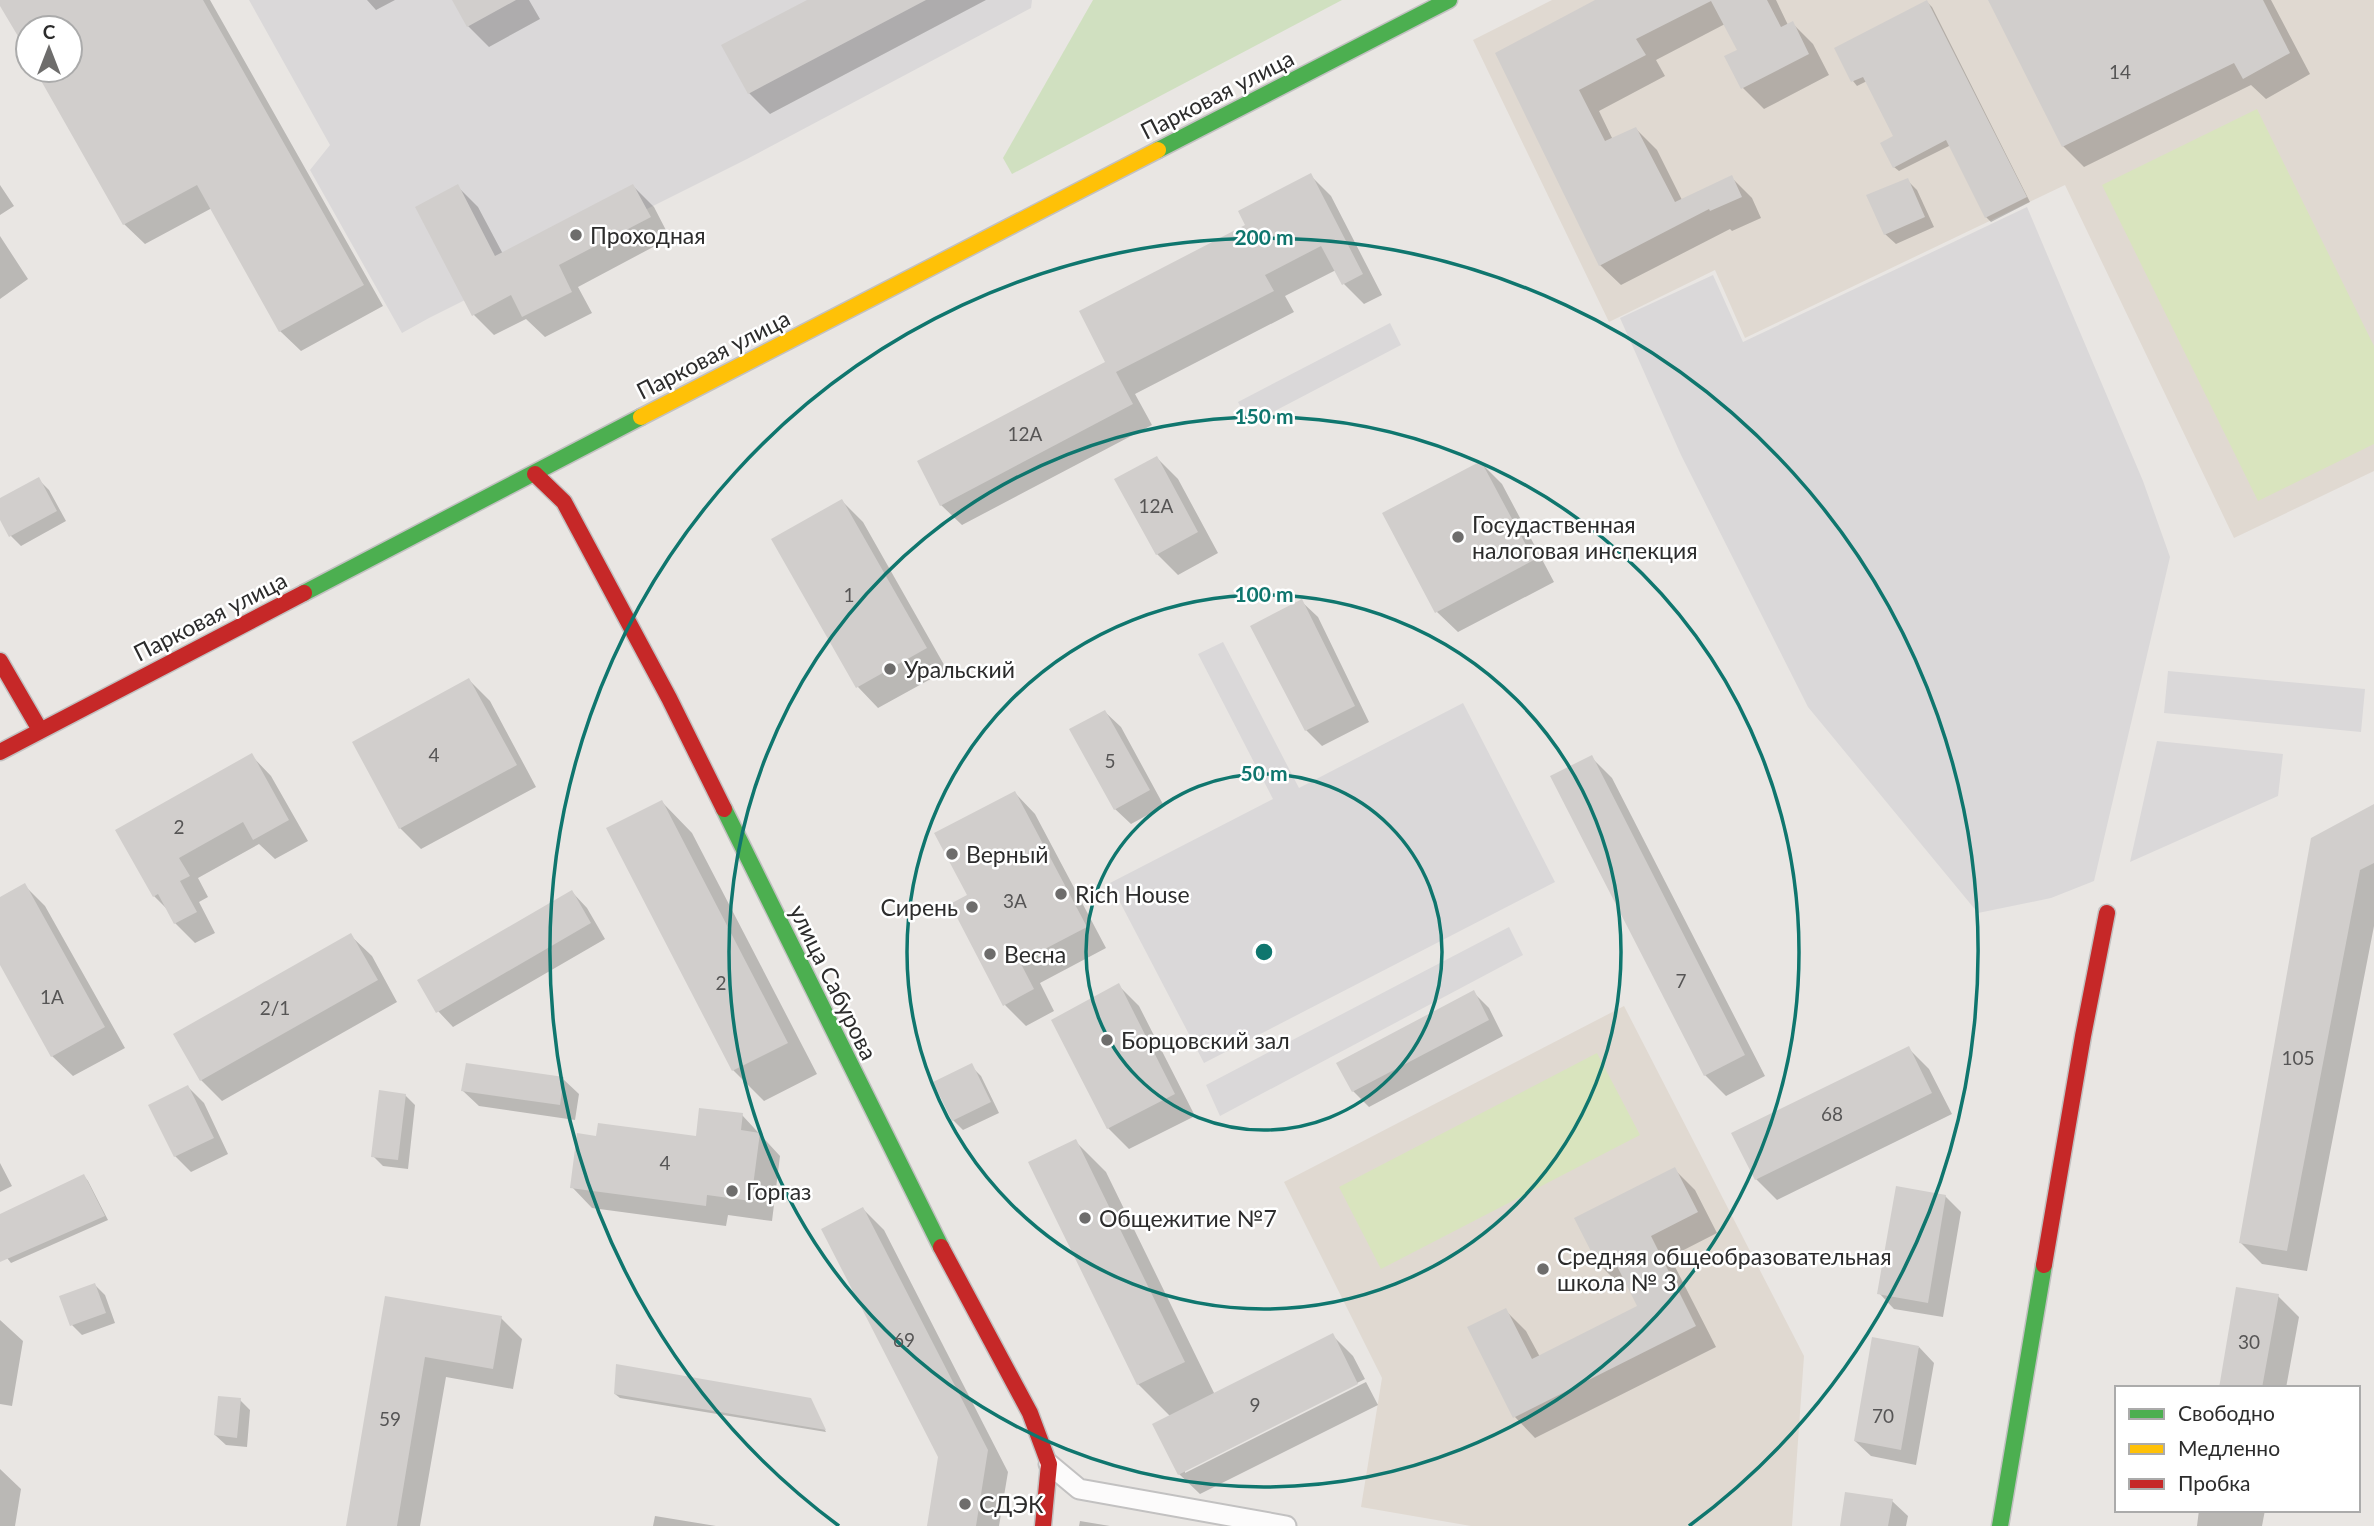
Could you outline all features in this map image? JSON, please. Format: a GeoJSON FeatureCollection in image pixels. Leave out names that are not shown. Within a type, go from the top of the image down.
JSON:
{"type":"FeatureCollection","features":[{"type":"Feature","properties":{"kind":"street","name":"Парковая улица"},"geometry":{"type":"LineString","coordinates":[[0,752],[593,442],[1450,0]]}},
{"type":"Feature","properties":{"kind":"street","name":"улица Сабурова"},"geometry":{"type":"LineString","coordinates":[[535,474],[564,502],[663,687],[933,1233],[1030,1412],[1049,1464],[1043,1526]]}},
{"type":"Feature","properties":{"kind":"street"},"geometry":{"type":"LineString","coordinates":[[0,661],[40,730]]}},
{"type":"Feature","properties":{"kind":"street"},"geometry":{"type":"LineString","coordinates":[[2000,1526],[2083,1036],[2107,913]]}},
{"type":"Feature","properties":{"kind":"street"},"geometry":{"type":"LineString","coordinates":[[1049,1464],[1079,1489],[1286,1526]]}},
{"type":"Feature","properties":{"kind":"shaded area"},"geometry":{"type":"Polygon","coordinates":[[[249,0],[1032,0],[1031,8],[747,159],[402,333],[310,170],[330,145],[249,0]]]}},
{"type":"Feature","properties":{"kind":"shaded area"},"geometry":{"type":"Polygon","coordinates":[[[1552,0],[2374,0],[2374,471],[2234,538],[2065,185],[1745,338],[1715,270],[1609,322],[1473,40],[1552,0]]]}},
{"type":"Feature","properties":{"kind":"shaded area"},"geometry":{"type":"Polygon","coordinates":[[[2027,207],[2143,481],[2170,557],[2094,881],[2051,898],[1978,913],[1808,707],[1681,455],[1620,318],[1713,275],[1743,342],[2027,207]]]}},
{"type":"Feature","properties":{"kind":"shaded area"},"geometry":{"type":"Polygon","coordinates":[[[1390,323],[1401,345],[1250,424],[1238,402],[1390,323]]]}},
{"type":"Feature","properties":{"kind":"shaded area"},"geometry":{"type":"Polygon","coordinates":[[[1223,642],[1299,788],[1463,703],[1555,882],[1204,1063],[1110,883],[1273,799],[1198,654],[1223,642]]]}},
{"type":"Feature","properties":{"kind":"shaded area"},"geometry":{"type":"Polygon","coordinates":[[[2168,671],[2365,689],[2361,732],[2164,713],[2168,671]]]}},
{"type":"Feature","properties":{"kind":"shaded area"},"geometry":{"type":"Polygon","coordinates":[[[2157,741],[2283,754],[2278,796],[2130,862],[2157,741]]]}},
{"type":"Feature","properties":{"kind":"shaded area"},"geometry":{"type":"Polygon","coordinates":[[[1509,927],[1523,955],[1220,1116],[1206,1085],[1509,927]]]}},
{"type":"Feature","properties":{"kind":"shaded area","name":"Средняя общеобразовательная школа № 3"},"geometry":{"type":"Polygon","coordinates":[[[1624,1006],[1804,1356],[1792,1526],[1471,1526],[1361,1507],[1382,1378],[1284,1182],[1624,1006]]]}},
{"type":"Feature","properties":{"kind":"green space"},"geometry":{"type":"Polygon","coordinates":[[[1093,0],[1342,0],[1012,174],[1003,158],[1093,0]]]}},
{"type":"Feature","properties":{"kind":"green space"},"geometry":{"type":"Polygon","coordinates":[[[2257,109],[2374,346],[2374,444],[2258,501],[2102,185],[2257,109]]]}},
{"type":"Feature","properties":{"kind":"green space"},"geometry":{"type":"Polygon","coordinates":[[[1597,1053],[1640,1135],[1381,1269],[1339,1187],[1597,1053]]]}},
{"type":"Feature","properties":{"kind":"building"},"geometry":{"type":"Polygon","coordinates":[[[0,0],[203,0],[364,285],[279,332],[197,185],[123,225],[43,84],[84,84],[84,14],[14,14],[14,30],[0,6],[0,0]]]}},
{"type":"Feature","properties":{"kind":"building"},"geometry":{"type":"Polygon","coordinates":[[[452,0],[516,0],[467,27],[452,0]]]}},
{"type":"Feature","properties":{"kind":"building"},"geometry":{"type":"Polygon","coordinates":[[[807,0],[926,0],[748,94],[721,45],[807,0]]]}},
{"type":"Feature","properties":{"kind":"building"},"geometry":{"type":"Polygon","coordinates":[[[1595,0],[1767,0],[1781,27],[1793,21],[1809,54],[1741,89],[1724,56],[1737,50],[1711,1],[1636,39],[1646,55],[1579,90],[1605,141],[1636,127],[1675,202],[1732,175],[1742,197],[1710,211],[1709,209],[1599,266],[1495,53],[1595,0]]]}},
{"type":"Feature","properties":{"kind":"building"},"geometry":{"type":"Polygon","coordinates":[[[1927,0],[2027,197],[1985,218],[1946,140],[1893,168],[1880,143],[1893,136],[1863,77],[1851,82],[1834,48],[1927,0]]]}},
{"type":"Feature","properties":{"kind":"building"},"geometry":{"type":"Polygon","coordinates":[[[1988,0],[2263,0],[2290,53],[2243,79],[2234,63],[2062,147],[1988,0]]]}},
{"type":"Feature","properties":{"kind":"building"},"geometry":{"type":"Polygon","coordinates":[[[1311,173],[1363,274],[1342,285],[1321,246],[1265,275],[1274,291],[1116,372],[1133,404],[940,506],[917,461],[1105,362],[1079,311],[1245,225],[1238,211],[1311,173]]]}},
{"type":"Feature","properties":{"kind":"building"},"geometry":{"type":"Polygon","coordinates":[[[1908,178],[1925,217],[1884,235],[1866,195],[1908,178]]]}},
{"type":"Feature","properties":{"kind":"building","name":"Проходная"},"geometry":{"type":"Polygon","coordinates":[[[458,184],[495,256],[633,184],[651,217],[559,265],[572,292],[522,317],[511,295],[472,316],[415,207],[458,184]]]}},
{"type":"Feature","properties":{"kind":"building"},"geometry":{"type":"Polygon","coordinates":[[[1157,456],[1198,532],[1156,555],[1114,479],[1157,456]]]}},
{"type":"Feature","properties":{"kind":"building","name":"Госудаственная налоговая инспекция"},"geometry":{"type":"Polygon","coordinates":[[[1481,461],[1534,560],[1435,613],[1382,513],[1481,461]]]}},
{"type":"Feature","properties":{"kind":"building"},"geometry":{"type":"Polygon","coordinates":[[[39,477],[57,511],[9,537],[0,520],[0,498],[39,477]]]}},
{"type":"Feature","properties":{"kind":"building"},"geometry":{"type":"Polygon","coordinates":[[[842,499],[927,648],[856,688],[771,539],[842,499]]]}},
{"type":"Feature","properties":{"kind":"building"},"geometry":{"type":"Polygon","coordinates":[[[1302,599],[1355,706],[1305,731],[1250,626],[1302,599]]]}},
{"type":"Feature","properties":{"kind":"building"},"geometry":{"type":"Polygon","coordinates":[[[469,678],[517,765],[399,829],[352,742],[469,678]]]}},
{"type":"Feature","properties":{"kind":"building"},"geometry":{"type":"Polygon","coordinates":[[[1105,710],[1150,790],[1114,810],[1069,729],[1105,710]]]}},
{"type":"Feature","properties":{"kind":"building"},"geometry":{"type":"Polygon","coordinates":[[[252,753],[289,820],[253,840],[243,822],[179,858],[190,876],[180,881],[197,912],[174,924],[158,894],[153,897],[115,830],[252,753]]]}},
{"type":"Feature","properties":{"kind":"building"},"geometry":{"type":"Polygon","coordinates":[[[1592,755],[1745,1055],[1704,1076],[1550,776],[1592,755]]]}},
{"type":"Feature","properties":{"kind":"building"},"geometry":{"type":"Polygon","coordinates":[[[1015,791],[1087,927],[1020,962],[1034,989],[1003,1006],[950,904],[967,895],[934,833],[1015,791]]]}},
{"type":"Feature","properties":{"kind":"building"},"geometry":{"type":"Polygon","coordinates":[[[662,800],[788,1043],[732,1071],[606,828],[662,800]]]}},
{"type":"Feature","properties":{"kind":"building"},"geometry":{"type":"Polygon","coordinates":[[[2374,804],[2374,863],[2360,870],[2287,1251],[2239,1243],[2311,838],[2374,804]]]}},
{"type":"Feature","properties":{"kind":"building"},"geometry":{"type":"Polygon","coordinates":[[[25,883],[105,1027],[51,1057],[0,965],[0,897],[25,883]]]}},
{"type":"Feature","properties":{"kind":"building"},"geometry":{"type":"Polygon","coordinates":[[[572,890],[591,923],[436,1013],[417,980],[572,890]]]}},
{"type":"Feature","properties":{"kind":"building"},"geometry":{"type":"Polygon","coordinates":[[[351,933],[378,980],[200,1081],[173,1034],[351,933]]]}},
{"type":"Feature","properties":{"kind":"building"},"geometry":{"type":"Polygon","coordinates":[[[1119,983],[1175,1094],[1107,1129],[1051,1020],[1119,983]]]}},
{"type":"Feature","properties":{"kind":"building"},"geometry":{"type":"Polygon","coordinates":[[[1474,990],[1489,1020],[1352,1092],[1336,1063],[1474,990]]]}},
{"type":"Feature","properties":{"kind":"building"},"geometry":{"type":"Polygon","coordinates":[[[1909,1046],[1932,1093],[1755,1180],[1731,1133],[1909,1046]]]}},
{"type":"Feature","properties":{"kind":"building"},"geometry":{"type":"Polygon","coordinates":[[[466,1063],[564,1077],[560,1105],[461,1091],[466,1063]]]}},
{"type":"Feature","properties":{"kind":"building"},"geometry":{"type":"Polygon","coordinates":[[[972,1063],[991,1102],[952,1121],[933,1082],[972,1063]]]}},
{"type":"Feature","properties":{"kind":"building"},"geometry":{"type":"Polygon","coordinates":[[[188,1085],[214,1138],[174,1157],[148,1105],[188,1085]]]}},
{"type":"Feature","properties":{"kind":"building"},"geometry":{"type":"Polygon","coordinates":[[[379,1090],[406,1094],[398,1160],[371,1157],[379,1090]]]}},
{"type":"Feature","properties":{"kind":"building"},"geometry":{"type":"Polygon","coordinates":[[[699,1108],[743,1113],[741,1130],[760,1133],[751,1201],[707,1195],[706,1206],[570,1188],[577,1133],[596,1136],[598,1123],[696,1136],[699,1108]]]}},
{"type":"Feature","properties":{"kind":"building","name":"Общежитие №7"},"geometry":{"type":"Polygon","coordinates":[[[1076,1139],[1185,1362],[1137,1385],[1028,1162],[1076,1139]]]}},
{"type":"Feature","properties":{"kind":"building"},"geometry":{"type":"Polygon","coordinates":[[[1675,1167],[1698,1212],[1651,1236],[1696,1326],[1513,1418],[1467,1327],[1506,1308],[1532,1359],[1637,1306],[1613,1258],[1598,1265],[1574,1218],[1675,1167]]]}},
{"type":"Feature","properties":{"kind":"building"},"geometry":{"type":"Polygon","coordinates":[[[84,1174],[105,1216],[0,1262],[0,1214],[84,1174]]]}},
{"type":"Feature","properties":{"kind":"building"},"geometry":{"type":"Polygon","coordinates":[[[1896,1186],[1946,1195],[1928,1303],[1877,1294],[1896,1186]]]}},
{"type":"Feature","properties":{"kind":"building"},"geometry":{"type":"Polygon","coordinates":[[[863,1207],[988,1450],[976,1526],[927,1526],[938,1457],[821,1229],[863,1207]]]}},
{"type":"Feature","properties":{"kind":"building"},"geometry":{"type":"Polygon","coordinates":[[[95,1283],[106,1313],[70,1326],[59,1296],[95,1283]]]}},
{"type":"Feature","properties":{"kind":"building"},"geometry":{"type":"Polygon","coordinates":[[[2236,1287],[2279,1294],[2262,1386],[2219,1386],[2236,1287]]]}},
{"type":"Feature","properties":{"kind":"building"},"geometry":{"type":"Polygon","coordinates":[[[385,1296],[502,1316],[493,1369],[425,1357],[397,1526],[346,1526],[385,1296]]]}},
{"type":"Feature","properties":{"kind":"building"},"geometry":{"type":"Polygon","coordinates":[[[1333,1333],[1358,1384],[1178,1475],[1152,1424],[1333,1333]]]}},
{"type":"Feature","properties":{"kind":"building"},"geometry":{"type":"Polygon","coordinates":[[[1872,1337],[1919,1346],[1901,1450],[1854,1441],[1872,1337]]]}},
{"type":"Feature","properties":{"kind":"building"},"geometry":{"type":"Polygon","coordinates":[[[616,1364],[811,1398],[826,1430],[614,1394],[616,1364]]]}},
{"type":"Feature","properties":{"kind":"building"},"geometry":{"type":"Polygon","coordinates":[[[218,1396],[241,1398],[237,1438],[214,1435],[218,1396]]]}},
{"type":"Feature","properties":{"kind":"building"},"geometry":{"type":"Polygon","coordinates":[[[1845,1492],[1893,1499],[1888,1526],[1840,1526],[1845,1492]]]}},
{"type":"Feature","properties":{"kind":"traffic: fast"},"geometry":{"type":"LineString","coordinates":[[1158,150],[1449,0]]}},
{"type":"Feature","properties":{"kind":"traffic: fast"},"geometry":{"type":"LineString","coordinates":[[304,593],[641,417]]}},
{"type":"Feature","properties":{"kind":"traffic: fast"},"geometry":{"type":"LineString","coordinates":[[724,809],[941,1247]]}},
{"type":"Feature","properties":{"kind":"traffic: fast"},"geometry":{"type":"LineString","coordinates":[[2000,1526],[2044,1265]]}},
{"type":"Feature","properties":{"kind":"traffic: slow"},"geometry":{"type":"LineString","coordinates":[[641,417],[1158,150]]}},
{"type":"Feature","properties":{"kind":"traffic: jam"},"geometry":{"type":"LineString","coordinates":[[535,474],[564,502],[669,698],[724,809]]}},
{"type":"Feature","properties":{"kind":"traffic: jam"},"geometry":{"type":"LineString","coordinates":[[0,752],[304,593]]}},
{"type":"Feature","properties":{"kind":"traffic: jam"},"geometry":{"type":"LineString","coordinates":[[0,661],[40,730]]}},
{"type":"Feature","properties":{"kind":"traffic: jam"},"geometry":{"type":"LineString","coordinates":[[2044,1265],[2107,913]]}},
{"type":"Feature","properties":{"kind":"traffic: jam"},"geometry":{"type":"LineString","coordinates":[[941,1247],[1030,1413],[1049,1464],[1043,1526]]}},
{"type":"Feature","properties":{"kind":"place","name":"Проходная"},"geometry":{"type":"Point","coordinates":[576,235]}},
{"type":"Feature","properties":{"kind":"place","name":"Госудаственная налоговая инспекция"},"geometry":{"type":"Point","coordinates":[1458,537]}},
{"type":"Feature","properties":{"kind":"place","name":"Уральский"},"geometry":{"type":"Point","coordinates":[890,669]}},
{"type":"Feature","properties":{"kind":"place","name":"Верный"},"geometry":{"type":"Point","coordinates":[952,854]}},
{"type":"Feature","properties":{"kind":"place","name":"Rich House"},"geometry":{"type":"Point","coordinates":[1061,894]}},
{"type":"Feature","properties":{"kind":"place","name":"Сирень"},"geometry":{"type":"Point","coordinates":[972,907]}},
{"type":"Feature","properties":{"kind":"place","name":"Весна"},"geometry":{"type":"Point","coordinates":[990,954]}},
{"type":"Feature","properties":{"kind":"place","name":"Борцовский зал"},"geometry":{"type":"Point","coordinates":[1107,1040]}},
{"type":"Feature","properties":{"kind":"place","name":"Горгаз"},"geometry":{"type":"Point","coordinates":[732,1191]}},
{"type":"Feature","properties":{"kind":"place","name":"Общежитие №7"},"geometry":{"type":"Point","coordinates":[1085,1218]}},
{"type":"Feature","properties":{"kind":"place","name":"Средняя общеобразовательная школа № 3"},"geometry":{"type":"Point","coordinates":[1543,1269]}},
{"type":"Feature","properties":{"kind":"place","name":"СДЭК"},"geometry":{"type":"Point","coordinates":[965,1504]}}]}
